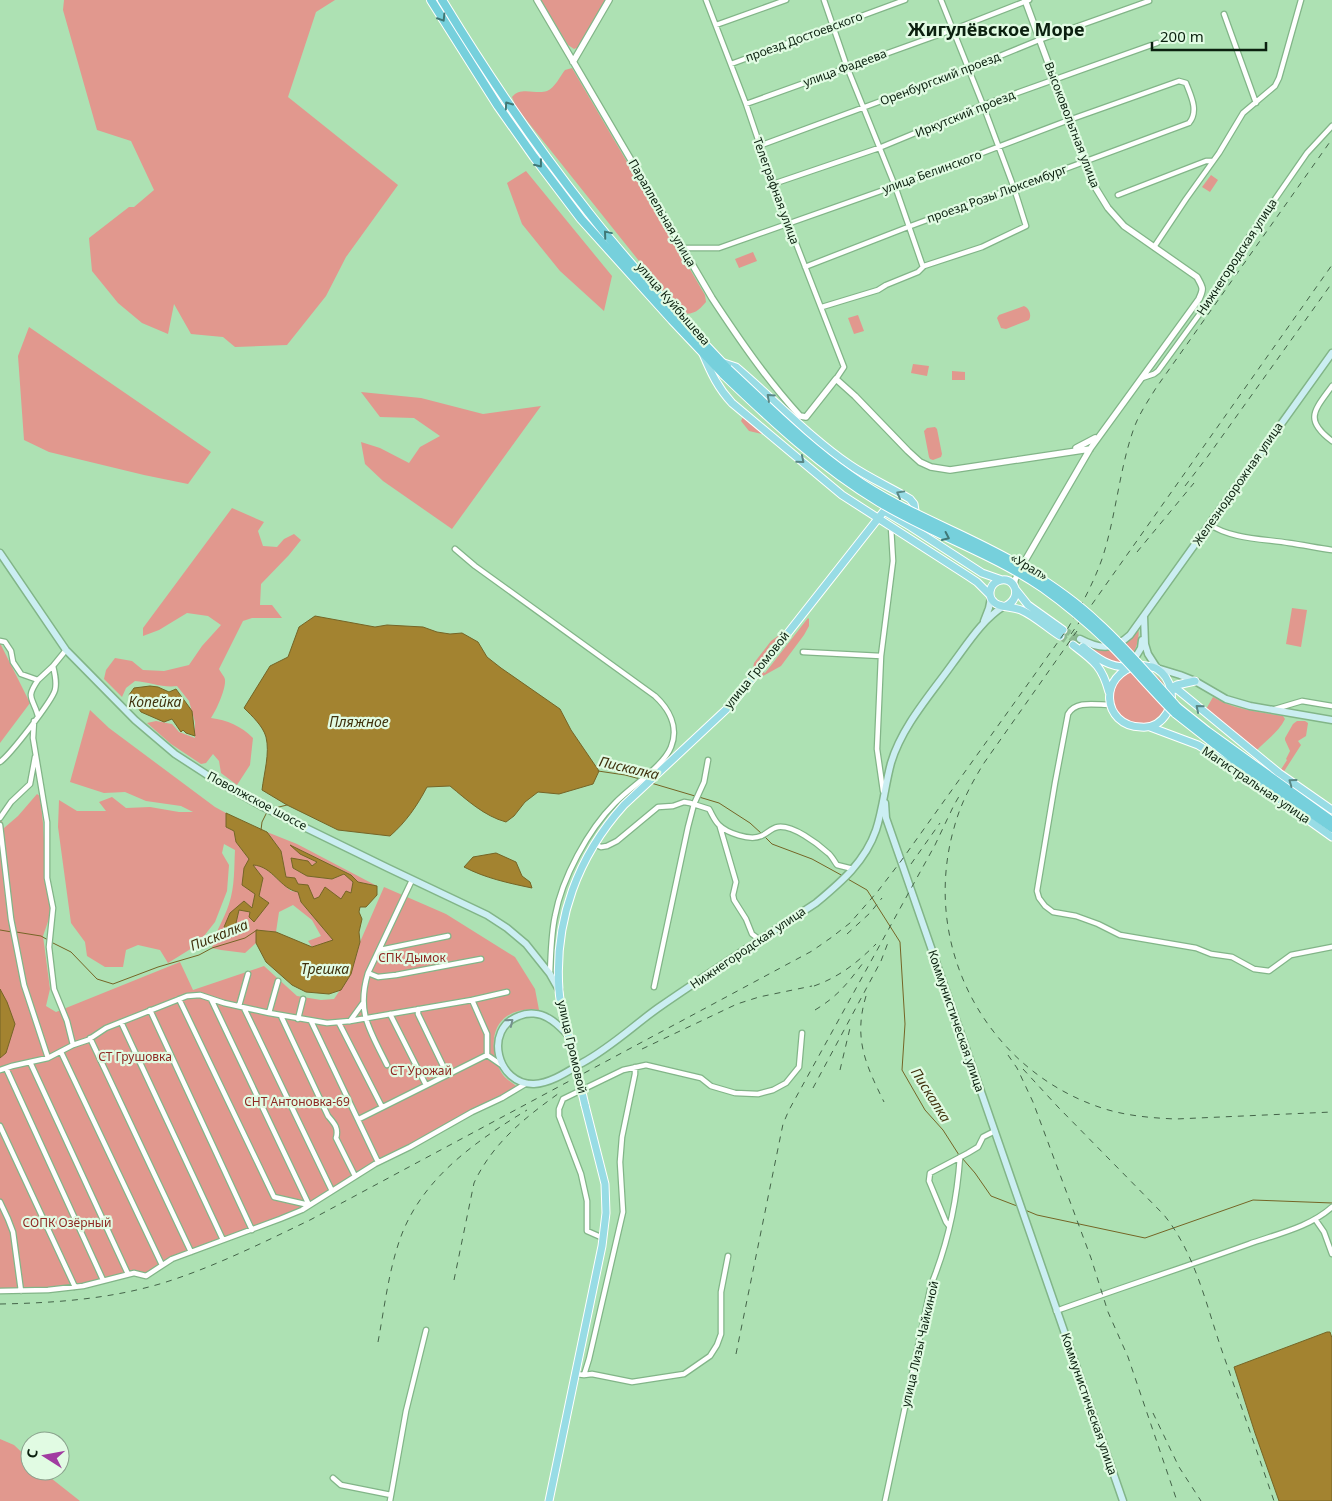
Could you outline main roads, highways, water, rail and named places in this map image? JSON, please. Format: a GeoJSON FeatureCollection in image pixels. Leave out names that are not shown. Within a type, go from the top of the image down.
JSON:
{"type":"FeatureCollection","features":[{"type":"Feature","properties":{"kind":"highway","name":"улица Куйбышева"},"geometry":{"type":"LineString","coordinates":[[431,0],[497,104],[534,157],[582,218],[699,348]]}},
{"type":"Feature","properties":{"kind":"highway","name":"улица Куйбышева"},"geometry":{"type":"LineString","coordinates":[[442,0],[507,102],[549,161],[590,214],[673,311],[721,362]]}},
{"type":"Feature","properties":{"kind":"highway","name":"«Урал»"},"geometry":{"type":"LineString","coordinates":[[699,348],[817,450],[852,477],[894,502],[1023,567],[1068,598],[1096,620],[1178,707],[1207,731],[1332,821]]}},
{"type":"Feature","properties":{"kind":"highway"},"geometry":{"type":"LineString","coordinates":[[721,362],[726,372]]}},
{"type":"Feature","properties":{"kind":"highway","name":"«Урал»"},"geometry":{"type":"LineString","coordinates":[[726,372],[813,455],[848,482],[880,503],[1006,566],[1042,587],[1111,645],[1175,713],[1234,760],[1332,828]]}},
{"type":"Feature","properties":{"kind":"main road","name":"улица Куйбышева"},"geometry":{"type":"LineString","coordinates":[[699,348],[716,384],[732,403],[842,495],[977,582],[990,596]]}},
{"type":"Feature","properties":{"kind":"main road","name":"Железнодорожная улица"},"geometry":{"type":"LineString","coordinates":[[1077,642],[1105,647],[1123,642],[1130,635],[1332,352]]}},
{"type":"Feature","properties":{"kind":"main road","name":"улица Куйбышева"},"geometry":{"type":"LineString","coordinates":[[721,362],[736,367],[830,450],[849,464],[872,479],[910,499],[916,509],[917,525],[921,534]]}},
{"type":"Feature","properties":{"kind":"main road","name":"улица Громовой"},"geometry":{"type":"LineString","coordinates":[[549,1501],[603,1238],[606,1213],[605,1184],[562,1011],[559,990],[559,957],[562,928],[570,896],[594,844],[610,821],[624,805],[732,704],[884,511],[921,534]]}},
{"type":"Feature","properties":{"kind":"main road"},"geometry":{"type":"LineString","coordinates":[[921,534],[982,574],[1004,580],[1010,582],[1028,604],[1062,632],[1026,612],[996,604],[990,596],[990,590],[997,581],[1004,580]]}},
{"type":"Feature","properties":{"kind":"main road","name":"Поволжское шоссе"},"geometry":{"type":"LineString","coordinates":[[0,553],[66,650],[135,720],[175,754],[215,780],[263,807],[487,915],[507,928],[526,944],[550,974],[559,990]]}},
{"type":"Feature","properties":{"kind":"main road"},"geometry":{"type":"LineString","coordinates":[[1005,606],[1014,599],[1016,594],[1014,587]]}},
{"type":"Feature","properties":{"kind":"main road","name":"Нижнегородская улица"},"geometry":{"type":"LineString","coordinates":[[981,626],[987,613],[990,596]]}},
{"type":"Feature","properties":{"kind":"main road","name":"Нижнегородская улица"},"geometry":{"type":"LineString","coordinates":[[569,1038],[548,1018],[526,1013],[507,1022],[501,1030],[498,1040],[498,1052],[503,1066],[511,1076],[522,1083],[535,1084],[557,1077],[588,1060],[657,1009],[816,903],[840,883],[862,858],[870,845],[876,829],[891,763],[902,737],[925,701],[981,626],[996,611],[1005,606]]}},
{"type":"Feature","properties":{"kind":"main road"},"geometry":{"type":"LineString","coordinates":[[1144,616],[1145,644],[1148,654],[1157,668],[1167,678],[1171,688],[1170,706],[1165,716],[1150,728],[1135,727],[1123,722],[1110,705],[1112,682],[1120,672],[1129,667],[1141,648],[1144,616]]}},
{"type":"Feature","properties":{"kind":"main road"},"geometry":{"type":"LineString","coordinates":[[1077,642],[1094,656],[1111,666],[1122,668],[1139,665],[1157,668],[1195,681],[1226,699],[1250,706],[1332,720]]}},
{"type":"Feature","properties":{"kind":"main road"},"geometry":{"type":"LineString","coordinates":[[1077,642],[1098,666],[1110,692]]}},
{"type":"Feature","properties":{"kind":"main road"},"geometry":{"type":"LineString","coordinates":[[1171,688],[1195,681]]}},
{"type":"Feature","properties":{"kind":"main road"},"geometry":{"type":"LineString","coordinates":[[1184,696],[1186,686],[1195,681]]}},
{"type":"Feature","properties":{"kind":"main road","name":"Магистральная улица"},"geometry":{"type":"LineString","coordinates":[[1171,688],[1178,690],[1280,772],[1332,810]]}},
{"type":"Feature","properties":{"kind":"main road","name":"Магистральная улица"},"geometry":{"type":"LineString","coordinates":[[1150,728],[1198,745],[1243,773],[1332,837]]}},
{"type":"Feature","properties":{"kind":"main road","name":"Коммунистическая улица"},"geometry":{"type":"LineString","coordinates":[[884,797],[886,818],[1122,1501]]}},
{"type":"Feature","properties":{"kind":"water","name":"Пляжное"},"geometry":{"type":"Polygon","coordinates":[[[315,616],[375,627],[387,625],[423,627],[450,634],[462,633],[478,642],[487,657],[560,709],[571,730],[599,771],[593,784],[559,794],[538,792],[525,802],[514,816],[506,822],[483,812],[450,786],[427,787],[411,813],[390,836],[338,830],[287,805],[262,790],[267,756],[266,737],[260,725],[244,708],[270,666],[288,657],[299,627],[315,616]]]}},
{"type":"Feature","properties":{"kind":"water","name":"Копейка"},"geometry":{"type":"Polygon","coordinates":[[[150,686],[169,692],[176,689],[192,711],[195,736],[183,730],[181,732],[172,719],[164,722],[141,712],[129,695],[134,688],[150,686]]]}},
{"type":"Feature","properties":{"kind":"water","name":"Трешка"},"geometry":{"type":"Polygon","coordinates":[[[226,813],[267,832],[281,851],[286,877],[295,878],[298,884],[308,885],[314,899],[319,897],[325,887],[341,899],[346,891],[351,893],[353,882],[344,874],[332,879],[307,876],[293,868],[291,858],[308,861],[312,866],[317,862],[300,854],[290,845],[351,875],[358,882],[377,886],[377,895],[366,907],[360,907],[359,912],[362,919],[359,932],[360,942],[351,974],[341,990],[329,994],[306,992],[292,985],[266,962],[256,943],[256,930],[276,932],[312,947],[333,940],[301,902],[298,892],[286,887],[266,869],[253,865],[263,878],[259,896],[269,903],[254,922],[249,917],[250,912],[239,910],[233,936],[224,927],[230,913],[244,901],[252,908],[255,894],[242,885],[244,868],[249,859],[236,842],[234,831],[226,827],[226,813]]]}},
{"type":"Feature","properties":{"kind":"water"},"geometry":{"type":"Polygon","coordinates":[[[496,853],[516,862],[522,876],[530,882],[532,888],[488,877],[464,867],[473,857],[496,853]]]}},
{"type":"Feature","properties":{"kind":"water"},"geometry":{"type":"Polygon","coordinates":[[[0,989],[15,1024],[6,1053],[0,1058],[0,989]]]}},
{"type":"Feature","properties":{"kind":"water"},"geometry":{"type":"Polygon","coordinates":[[[1330,1332],[1332,1338],[1332,1501],[1279,1501],[1234,1367],[1330,1332]]]}},
{"type":"Feature","properties":{"kind":"waterway","name":"Пискалка"},"geometry":{"type":"LineString","coordinates":[[598,771],[640,779]]}},
{"type":"Feature","properties":{"kind":"waterway","name":"Пискалка"},"geometry":{"type":"LineString","coordinates":[[651,783],[695,796]]}},
{"type":"Feature","properties":{"kind":"waterway","name":"Пискалка"},"geometry":{"type":"LineString","coordinates":[[699,797],[719,803],[750,823],[762,834]]}},
{"type":"Feature","properties":{"kind":"waterway","name":"Пискалка"},"geometry":{"type":"LineString","coordinates":[[271,809],[287,805]]}},
{"type":"Feature","properties":{"kind":"waterway","name":"Пискалка"},"geometry":{"type":"LineString","coordinates":[[261,830],[262,822],[267,812]]}},
{"type":"Feature","properties":{"kind":"waterway","name":"Пискалка"},"geometry":{"type":"LineString","coordinates":[[765,837],[772,844],[812,859],[843,876]]}},
{"type":"Feature","properties":{"kind":"waterway","name":"Пискалка"},"geometry":{"type":"LineString","coordinates":[[846,878],[867,890],[900,942],[905,1024],[902,1070],[925,1110],[943,1130],[959,1155]]}},
{"type":"Feature","properties":{"kind":"waterway","name":"Пискалка"},"geometry":{"type":"LineString","coordinates":[[0,930],[12,932]]}},
{"type":"Feature","properties":{"kind":"waterway","name":"Пискалка"},"geometry":{"type":"LineString","coordinates":[[51,942],[71,952],[97,979],[113,984],[245,938],[257,930]]}},
{"type":"Feature","properties":{"kind":"waterway","name":"Пискалка"},"geometry":{"type":"LineString","coordinates":[[16,932],[41,936],[48,940]]}},
{"type":"Feature","properties":{"kind":"waterway","name":"Пискалка"},"geometry":{"type":"LineString","coordinates":[[962,1158],[991,1196],[1017,1206]]}},
{"type":"Feature","properties":{"kind":"waterway","name":"Пискалка"},"geometry":{"type":"LineString","coordinates":[[1025,1210],[1037,1215],[1145,1238],[1253,1200],[1332,1203]]}},
{"type":"Feature","properties":{"kind":"tunnel"},"geometry":{"type":"LineString","coordinates":[[1063,630],[1078,643]]}},
{"type":"Feature","properties":{"kind":"tunnel"},"geometry":{"type":"LineString","coordinates":[[1065,630],[1080,639]]}},
{"type":"Feature","properties":{"kind":"tunnel"},"geometry":{"type":"LineString","coordinates":[[1060,636],[1073,645]]}},
{"type":"Feature","properties":{"kind":"railway"},"geometry":{"type":"LineString","coordinates":[[0,1304],[41,1303],[123,1293],[182,1277],[238,1254],[310,1220],[812,951],[850,923],[901,861],[1068,628],[1095,577],[1102,559],[1129,444],[1141,413],[1156,388],[1332,139]]}},
{"type":"Feature","properties":{"kind":"railway"},"geometry":{"type":"LineString","coordinates":[[1071,634],[1332,265]]}},
{"type":"Feature","properties":{"kind":"railway"},"geometry":{"type":"LineString","coordinates":[[1185,486],[1332,283]]}},
{"type":"Feature","properties":{"kind":"railway"},"geometry":{"type":"LineString","coordinates":[[1137,552],[1194,483]]}},
{"type":"Feature","properties":{"kind":"railway"},"geometry":{"type":"LineString","coordinates":[[1077,631],[984,763],[966,795],[954,828],[946,873],[947,917],[956,959],[972,999],[996,1035],[1027,1066],[1063,1091],[1105,1109],[1140,1116],[1176,1119],[1332,1112]]}},
{"type":"Feature","properties":{"kind":"railway"},"geometry":{"type":"LineString","coordinates":[[736,1354],[783,1124],[935,845],[961,793]]}},
{"type":"Feature","properties":{"kind":"railway"},"geometry":{"type":"LineString","coordinates":[[911,864],[940,823]]}},
{"type":"Feature","properties":{"kind":"railway"},"geometry":{"type":"LineString","coordinates":[[847,934],[870,913],[882,898]]}},
{"type":"Feature","properties":{"kind":"railway"},"geometry":{"type":"LineString","coordinates":[[813,1088],[881,961],[889,940]]}},
{"type":"Feature","properties":{"kind":"railway"},"geometry":{"type":"LineString","coordinates":[[814,986],[847,969],[876,944]]}},
{"type":"Feature","properties":{"kind":"railway"},"geometry":{"type":"LineString","coordinates":[[815,1010],[842,989],[863,963]]}},
{"type":"Feature","properties":{"kind":"railway"},"geometry":{"type":"LineString","coordinates":[[642,1049],[737,1004],[759,997],[812,986]]}},
{"type":"Feature","properties":{"kind":"railway"},"geometry":{"type":"LineString","coordinates":[[866,996],[861,1026],[863,1051],[884,1102]]}},
{"type":"Feature","properties":{"kind":"railway"},"geometry":{"type":"LineString","coordinates":[[840,1070],[850,1028]]}},
{"type":"Feature","properties":{"kind":"railway"},"geometry":{"type":"LineString","coordinates":[[1008,1055],[1017,1068],[1033,1102],[1091,1258],[1108,1312],[1128,1357],[1177,1501]]}},
{"type":"Feature","properties":{"kind":"railway"},"geometry":{"type":"LineString","coordinates":[[1023,1069],[1164,1215],[1174,1229],[1198,1277],[1274,1501]]}},
{"type":"Feature","properties":{"kind":"railway"},"geometry":{"type":"LineString","coordinates":[[454,1280],[474,1183],[482,1168],[501,1142],[512,1131],[562,1091]]}},
{"type":"Feature","properties":{"kind":"railway"},"geometry":{"type":"LineString","coordinates":[[378,1342],[389,1281],[398,1245],[407,1222],[419,1202],[433,1183],[468,1150],[527,1110]]}},
{"type":"Feature","properties":{"kind":"railway"},"geometry":{"type":"LineString","coordinates":[[1153,1413],[1179,1467],[1201,1501]]}},
{"type":"Feature","properties":{"kind":"district","name":"Жигулёвское Море"},"geometry":{"type":"Point","coordinates":[996,30]}},
{"type":"Feature","properties":{"kind":"park label","name":"СПК Дымок"},"geometry":{"type":"Point","coordinates":[412,958]}},
{"type":"Feature","properties":{"kind":"park label","name":"СТ Грушовка"},"geometry":{"type":"Point","coordinates":[135,1057]}},
{"type":"Feature","properties":{"kind":"park label","name":"СТ Урожай"},"geometry":{"type":"Point","coordinates":[421,1071]}},
{"type":"Feature","properties":{"kind":"park label","name":"СНТ Антоновка-69"},"geometry":{"type":"Point","coordinates":[297,1102]}},
{"type":"Feature","properties":{"kind":"park label","name":"СОПК Озёрный"},"geometry":{"type":"Point","coordinates":[67,1223]}}]}
